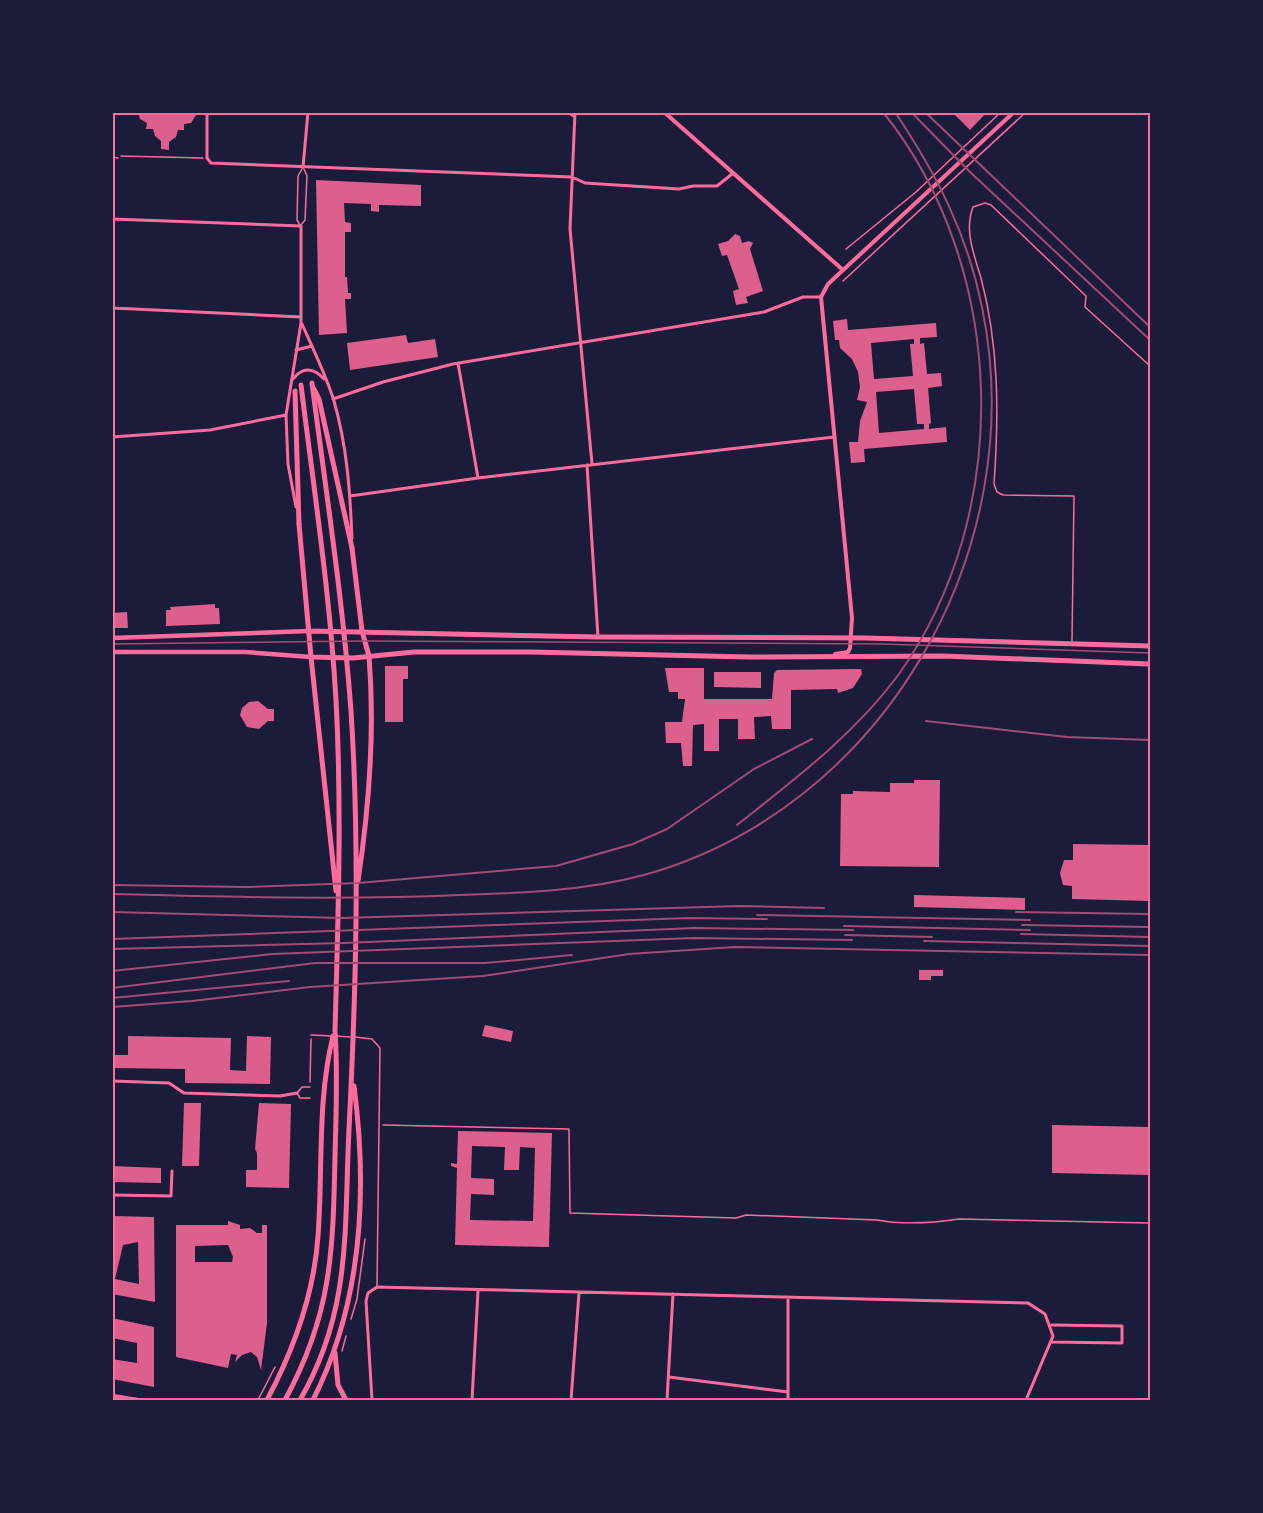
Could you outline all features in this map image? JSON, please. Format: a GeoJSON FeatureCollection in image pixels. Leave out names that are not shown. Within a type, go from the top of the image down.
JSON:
{"type":"FeatureCollection","features":[{"type":"Feature","properties":{"kind":"main road"},"geometry":{"type":"LineString","coordinates":[[300,1401],[323,1353],[343,1274],[352,1072],[356,894],[351,714],[330,510],[312,383],[319,399],[352,548],[362,631],[369,656],[370,723],[367,806],[356,894]]}},
{"type":"Feature","properties":{"kind":"main road"},"geometry":{"type":"LineString","coordinates":[[285,1401],[316,1332],[330,1275],[336,1109],[334,1031],[339,904],[339,784],[330,620],[302,385]]}},
{"type":"Feature","properties":{"kind":"main road"},"geometry":{"type":"LineString","coordinates":[[295,390],[299,524],[317,721],[339,904]]}},
{"type":"Feature","properties":{"kind":"main road"},"geometry":{"type":"LineString","coordinates":[[112,638],[362,631],[598,637],[852,637],[1150,646]]}},
{"type":"Feature","properties":{"kind":"main road"},"geometry":{"type":"LineString","coordinates":[[112,652],[245,652],[311,657],[369,656],[414,652],[816,657],[942,656],[1150,664]]}},
{"type":"Feature","properties":{"kind":"main road"},"geometry":{"type":"LineString","coordinates":[[267,1401],[289,1358],[312,1278],[318,1228],[323,1111],[328,1056],[334,1031]]}},
{"type":"Feature","properties":{"kind":"main road"},"geometry":{"type":"LineString","coordinates":[[313,1401],[335,1352],[353,1290],[359,1229],[360,1152],[352,1072]]}},
{"type":"Feature","properties":{"kind":"main road"},"geometry":{"type":"LineString","coordinates":[[335,1352],[338,1385],[346,1401]]}},
{"type":"Feature","properties":{"kind":"main road"},"geometry":{"type":"LineString","coordinates":[[112,1396],[137,1401]]}},
{"type":"Feature","properties":{"kind":"street"},"geometry":{"type":"LineString","coordinates":[[207,112],[207,158],[211,163],[572,177],[585,183],[679,189],[693,186],[717,186],[732,174]]}},
{"type":"Feature","properties":{"kind":"street"},"geometry":{"type":"LineString","coordinates":[[303,167],[308,112]]}},
{"type":"Feature","properties":{"kind":"street"},"geometry":{"type":"LineString","coordinates":[[567,112],[574,114],[570,229],[582,342],[598,637]]}},
{"type":"Feature","properties":{"kind":"street"},"geometry":{"type":"LineString","coordinates":[[664,112],[843,270]]}},
{"type":"Feature","properties":{"kind":"street"},"geometry":{"type":"LineString","coordinates":[[816,657],[848,652],[852,637],[821,297],[828,284],[1014,112]]}},
{"type":"Feature","properties":{"kind":"street"},"geometry":{"type":"LineString","coordinates":[[112,219],[301,226],[301,323],[286,415],[288,464],[299,524]]}},
{"type":"Feature","properties":{"kind":"street"},"geometry":{"type":"LineString","coordinates":[[333,399],[383,382],[458,363],[764,312],[803,297],[821,297]]}},
{"type":"Feature","properties":{"kind":"street"},"geometry":{"type":"LineString","coordinates":[[112,308],[301,317]]}},
{"type":"Feature","properties":{"kind":"street"},"geometry":{"type":"LineString","coordinates":[[301,323],[333,399],[347,462],[352,548]]}},
{"type":"Feature","properties":{"kind":"street"},"geometry":{"type":"LineString","coordinates":[[296,350],[312,346]]}},
{"type":"Feature","properties":{"kind":"street"},"geometry":{"type":"LineString","coordinates":[[458,363],[478,478]]}},
{"type":"Feature","properties":{"kind":"street"},"geometry":{"type":"LineString","coordinates":[[293,379],[301,370],[306,369],[316,372],[326,380]]}},
{"type":"Feature","properties":{"kind":"street"},"geometry":{"type":"LineString","coordinates":[[112,437],[210,430],[286,415]]}},
{"type":"Feature","properties":{"kind":"street"},"geometry":{"type":"LineString","coordinates":[[350,496],[478,478],[834,437]]}},
{"type":"Feature","properties":{"kind":"street"},"geometry":{"type":"LineString","coordinates":[[112,1081],[170,1083],[184,1093],[280,1096],[297,1093]]}},
{"type":"Feature","properties":{"kind":"street"},"geometry":{"type":"LineString","coordinates":[[112,1195],[171,1196],[172,1171]]}},
{"type":"Feature","properties":{"kind":"street"},"geometry":{"type":"LineString","coordinates":[[372,1401],[366,1301],[368,1293],[377,1287],[1023,1302],[1040,1310],[1051,1325],[1052,1342],[1026,1401]]}},
{"type":"Feature","properties":{"kind":"street"},"geometry":{"type":"LineString","coordinates":[[472,1401],[478,1291]]}},
{"type":"Feature","properties":{"kind":"street"},"geometry":{"type":"LineString","coordinates":[[571,1401],[579,1293]]}},
{"type":"Feature","properties":{"kind":"street"},"geometry":{"type":"LineString","coordinates":[[667,1401],[673,1294]]}},
{"type":"Feature","properties":{"kind":"street"},"geometry":{"type":"LineString","coordinates":[[788,1297],[788,1401]]}},
{"type":"Feature","properties":{"kind":"street"},"geometry":{"type":"LineString","coordinates":[[1051,1325],[1122,1326],[1122,1343],[1052,1342]]}},
{"type":"Feature","properties":{"kind":"street"},"geometry":{"type":"LineString","coordinates":[[669,1377],[788,1392]]}},
{"type":"Feature","properties":{"kind":"lane"},"geometry":{"type":"LineString","coordinates":[[112,158],[118,158]]}},
{"type":"Feature","properties":{"kind":"lane"},"geometry":{"type":"LineString","coordinates":[[303,167],[307,176],[305,220],[301,226],[297,220],[298,176],[303,167]]}},
{"type":"Feature","properties":{"kind":"lane"},"geometry":{"type":"LineString","coordinates":[[1072,645],[1074,496],[1003,495],[997,492],[994,484],[998,420],[996,364],[990,312],[969,236],[968,222],[973,207],[985,203],[991,205],[1086,296],[1085,307],[1150,366]]}},
{"type":"Feature","properties":{"kind":"lane"},"geometry":{"type":"LineString","coordinates":[[311,1035],[366,1038],[377,1042],[380,1048],[377,1287]]}},
{"type":"Feature","properties":{"kind":"lane"},"geometry":{"type":"LineString","coordinates":[[310,1087],[302,1087],[297,1093],[300,1098],[310,1098]]}},
{"type":"Feature","properties":{"kind":"path"},"geometry":{"type":"LineString","coordinates":[[846,249],[916,192],[1001,112]]}},
{"type":"Feature","properties":{"kind":"path"},"geometry":{"type":"LineString","coordinates":[[843,281],[1026,112]]}},
{"type":"Feature","properties":{"kind":"path"},"geometry":{"type":"LineString","coordinates":[[118,158],[126,155],[207,158]]}},
{"type":"Feature","properties":{"kind":"path"},"geometry":{"type":"LineString","coordinates":[[310,1087],[311,1035]]}},
{"type":"Feature","properties":{"kind":"path"},"geometry":{"type":"LineString","coordinates":[[379,1124],[569,1130],[570,1213],[736,1218],[746,1215],[877,1220],[893,1223],[937,1223],[960,1219],[1150,1223]]}},
{"type":"Feature","properties":{"kind":"path"},"geometry":{"type":"LineString","coordinates":[[258,1400],[271,1376]]}},
{"type":"Feature","properties":{"kind":"building"},"geometry":{"type":"Polygon","coordinates":[[[138,112],[196,112],[196,115],[191,123],[184,124],[184,130],[178,130],[176,137],[169,142],[169,150],[161,149],[161,141],[155,136],[153,129],[146,129],[147,123],[140,119],[138,112]]]}},
{"type":"Feature","properties":{"kind":"building"},"geometry":{"type":"Polygon","coordinates":[[[952,112],[987,112],[970,130],[952,112]]]}},
{"type":"Feature","properties":{"kind":"building"},"geometry":{"type":"Polygon","coordinates":[[[316,180],[421,185],[421,206],[379,205],[379,212],[371,211],[371,204],[344,203],[345,222],[351,223],[351,232],[345,232],[345,277],[347,277],[348,293],[351,293],[351,299],[345,299],[347,333],[319,335],[316,180]]]}},
{"type":"Feature","properties":{"kind":"building"},"geometry":{"type":"Polygon","coordinates":[[[735,234],[740,236],[742,243],[749,241],[753,243],[750,249],[763,291],[746,297],[748,303],[736,305],[733,291],[739,289],[727,255],[722,256],[718,244],[728,241],[735,234]]]}},
{"type":"Feature","properties":{"kind":"building"},"geometry":{"type":"Polygon","coordinates":[[[847,319],[848,330],[936,323],[937,337],[920,338],[920,344],[924,343],[927,374],[941,373],[942,386],[928,388],[931,423],[929,429],[946,427],[947,442],[864,449],[865,462],[851,463],[849,442],[858,442],[860,421],[867,402],[857,400],[860,387],[858,372],[852,359],[840,348],[839,340],[835,340],[833,321],[847,319]],[[914,339],[871,343],[874,379],[913,376],[910,344],[914,344],[914,339]],[[914,389],[876,392],[879,433],[924,429],[924,424],[917,424],[914,389]]]}},
{"type":"Feature","properties":{"kind":"building"},"geometry":{"type":"Polygon","coordinates":[[[406,335],[408,343],[435,339],[438,357],[350,370],[347,343],[406,335]]]}},
{"type":"Feature","properties":{"kind":"building"},"geometry":{"type":"Polygon","coordinates":[[[215,604],[215,608],[219,608],[220,624],[166,626],[166,610],[171,610],[170,607],[215,604]]]}},
{"type":"Feature","properties":{"kind":"building"},"geometry":{"type":"Polygon","coordinates":[[[127,612],[128,628],[112,628],[112,613],[127,612]]]}},
{"type":"Feature","properties":{"kind":"building"},"geometry":{"type":"Polygon","coordinates":[[[385,666],[408,666],[408,679],[403,679],[403,722],[385,722],[385,666]]]}},
{"type":"Feature","properties":{"kind":"building"},"geometry":{"type":"Polygon","coordinates":[[[665,668],[704,668],[704,699],[772,699],[774,673],[777,670],[861,669],[862,674],[853,688],[838,693],[837,689],[791,690],[791,729],[772,729],[771,716],[754,717],[755,739],[738,739],[738,719],[719,719],[719,751],[704,751],[704,724],[693,725],[692,766],[683,766],[681,743],[666,743],[665,722],[682,722],[685,699],[678,699],[678,692],[669,692],[665,668]]]}},
{"type":"Feature","properties":{"kind":"building"},"geometry":{"type":"Polygon","coordinates":[[[714,672],[761,672],[761,688],[714,687],[714,672]]]}},
{"type":"Feature","properties":{"kind":"building"},"geometry":{"type":"Polygon","coordinates":[[[258,701],[268,709],[274,709],[274,721],[268,721],[259,729],[247,727],[240,715],[242,708],[249,702],[258,701]]]}},
{"type":"Feature","properties":{"kind":"building"},"geometry":{"type":"Polygon","coordinates":[[[914,780],[940,780],[939,867],[840,866],[841,794],[853,794],[853,791],[890,792],[890,783],[914,783],[914,780]]]}},
{"type":"Feature","properties":{"kind":"building"},"geometry":{"type":"Polygon","coordinates":[[[1073,844],[1150,845],[1150,901],[1072,899],[1072,886],[1063,885],[1060,873],[1064,860],[1073,860],[1073,844]]]}},
{"type":"Feature","properties":{"kind":"building"},"geometry":{"type":"Polygon","coordinates":[[[914,895],[1025,898],[1025,910],[914,907],[914,895]]]}},
{"type":"Feature","properties":{"kind":"building"},"geometry":{"type":"Polygon","coordinates":[[[919,970],[943,970],[943,976],[931,976],[931,980],[919,980],[919,970]]]}},
{"type":"Feature","properties":{"kind":"building"},"geometry":{"type":"Polygon","coordinates":[[[485,1025],[513,1031],[511,1042],[482,1036],[485,1025]]]}},
{"type":"Feature","properties":{"kind":"building"},"geometry":{"type":"Polygon","coordinates":[[[128,1036],[231,1038],[230,1070],[246,1071],[247,1036],[271,1037],[270,1084],[185,1083],[185,1069],[112,1068],[112,1055],[128,1055],[128,1036]]]}},
{"type":"Feature","properties":{"kind":"building"},"geometry":{"type":"Polygon","coordinates":[[[184,1103],[201,1103],[199,1166],[182,1166],[184,1103]]]}},
{"type":"Feature","properties":{"kind":"building"},"geometry":{"type":"Polygon","coordinates":[[[259,1103],[291,1104],[289,1188],[246,1187],[246,1170],[257,1170],[255,1149],[259,1103]]]}},
{"type":"Feature","properties":{"kind":"building"},"geometry":{"type":"Polygon","coordinates":[[[1052,1125],[1150,1127],[1150,1175],[1052,1173],[1052,1125]]]}},
{"type":"Feature","properties":{"kind":"building"},"geometry":{"type":"Polygon","coordinates":[[[458,1131],[552,1133],[549,1247],[455,1245],[457,1168],[451,1166],[451,1163],[457,1164],[458,1131]],[[472,1146],[471,1178],[494,1179],[494,1195],[471,1194],[470,1220],[533,1221],[535,1148],[520,1147],[519,1170],[504,1170],[505,1147],[472,1146]]]}},
{"type":"Feature","properties":{"kind":"building"},"geometry":{"type":"Polygon","coordinates":[[[112,1166],[161,1168],[161,1183],[112,1182],[112,1166]]]}},
{"type":"Feature","properties":{"kind":"building"},"geometry":{"type":"Polygon","coordinates":[[[112,1216],[154,1217],[155,1302],[112,1294],[112,1216]],[[138,1242],[123,1245],[115,1279],[139,1284],[138,1242]]]}},
{"type":"Feature","properties":{"kind":"building"},"geometry":{"type":"Polygon","coordinates":[[[228,1221],[240,1225],[240,1229],[250,1228],[257,1233],[262,1233],[262,1225],[267,1225],[267,1323],[261,1370],[257,1357],[251,1352],[242,1355],[235,1362],[237,1355],[231,1354],[228,1368],[176,1357],[176,1225],[228,1225],[228,1221]],[[228,1245],[195,1246],[195,1262],[232,1262],[233,1257],[228,1245]]]}},
{"type":"Feature","properties":{"kind":"building"},"geometry":{"type":"Polygon","coordinates":[[[112,1318],[154,1327],[154,1387],[112,1379],[112,1359],[137,1363],[137,1343],[112,1338],[112,1318]]]}},
{"type":"Feature","properties":{"kind":"tram line"},"geometry":{"type":"LineString","coordinates":[[112,644],[365,641],[882,644],[1150,653]]}},
{"type":"Feature","properties":{"kind":"railway"},"geometry":{"type":"LineString","coordinates":[[737,825],[823,755],[882,696],[899,674],[936,610],[963,540],[977,466],[981,391],[973,316],[954,243],[924,174],[883,112]]}},
{"type":"Feature","properties":{"kind":"railway"},"geometry":{"type":"LineString","coordinates":[[112,894],[286,898],[417,897],[553,890],[599,885],[644,875],[729,841],[805,792],[870,730],[922,657],[960,575],[984,488],[992,398],[982,307],[968,254],[949,205],[895,112]]}},
{"type":"Feature","properties":{"kind":"railway"},"geometry":{"type":"LineString","coordinates":[[911,112],[970,172],[1150,340]]}},
{"type":"Feature","properties":{"kind":"railway"},"geometry":{"type":"LineString","coordinates":[[925,112],[1150,327]]}},
{"type":"Feature","properties":{"kind":"railway"},"geometry":{"type":"LineString","coordinates":[[926,721],[1067,737],[1150,740]]}},
{"type":"Feature","properties":{"kind":"railway"},"geometry":{"type":"LineString","coordinates":[[112,885],[246,887],[358,883],[556,866],[633,844],[667,829],[754,769],[812,739]]}},
{"type":"Feature","properties":{"kind":"railway"},"geometry":{"type":"LineString","coordinates":[[112,912],[342,918],[739,906],[824,908]]}},
{"type":"Feature","properties":{"kind":"railway"},"geometry":{"type":"LineString","coordinates":[[1016,912],[1150,914]]}},
{"type":"Feature","properties":{"kind":"railway"},"geometry":{"type":"LineString","coordinates":[[757,915],[1030,920]]}},
{"type":"Feature","properties":{"kind":"railway"},"geometry":{"type":"LineString","coordinates":[[112,939],[689,918],[767,919]]}},
{"type":"Feature","properties":{"kind":"railway"},"geometry":{"type":"LineString","coordinates":[[1022,925],[1150,927]]}},
{"type":"Feature","properties":{"kind":"railway"},"geometry":{"type":"LineString","coordinates":[[844,926],[1030,930]]}},
{"type":"Feature","properties":{"kind":"railway"},"geometry":{"type":"LineString","coordinates":[[112,949],[344,943],[694,928],[853,930]]}},
{"type":"Feature","properties":{"kind":"railway"},"geometry":{"type":"LineString","coordinates":[[1021,934],[1150,937]]}},
{"type":"Feature","properties":{"kind":"railway"},"geometry":{"type":"LineString","coordinates":[[845,935],[932,937]]}},
{"type":"Feature","properties":{"kind":"railway"},"geometry":{"type":"LineString","coordinates":[[112,971],[272,954],[694,938],[852,940]]}},
{"type":"Feature","properties":{"kind":"railway"},"geometry":{"type":"LineString","coordinates":[[924,941],[1150,946]]}},
{"type":"Feature","properties":{"kind":"railway"},"geometry":{"type":"LineString","coordinates":[[112,1007],[192,1001],[310,987],[483,976],[629,954],[735,947],[1150,955]]}},
{"type":"Feature","properties":{"kind":"railway"},"geometry":{"type":"LineString","coordinates":[[112,988],[315,963],[485,963],[572,955]]}},
{"type":"Feature","properties":{"kind":"railway"},"geometry":{"type":"LineString","coordinates":[[112,998],[289,981]]}}]}
